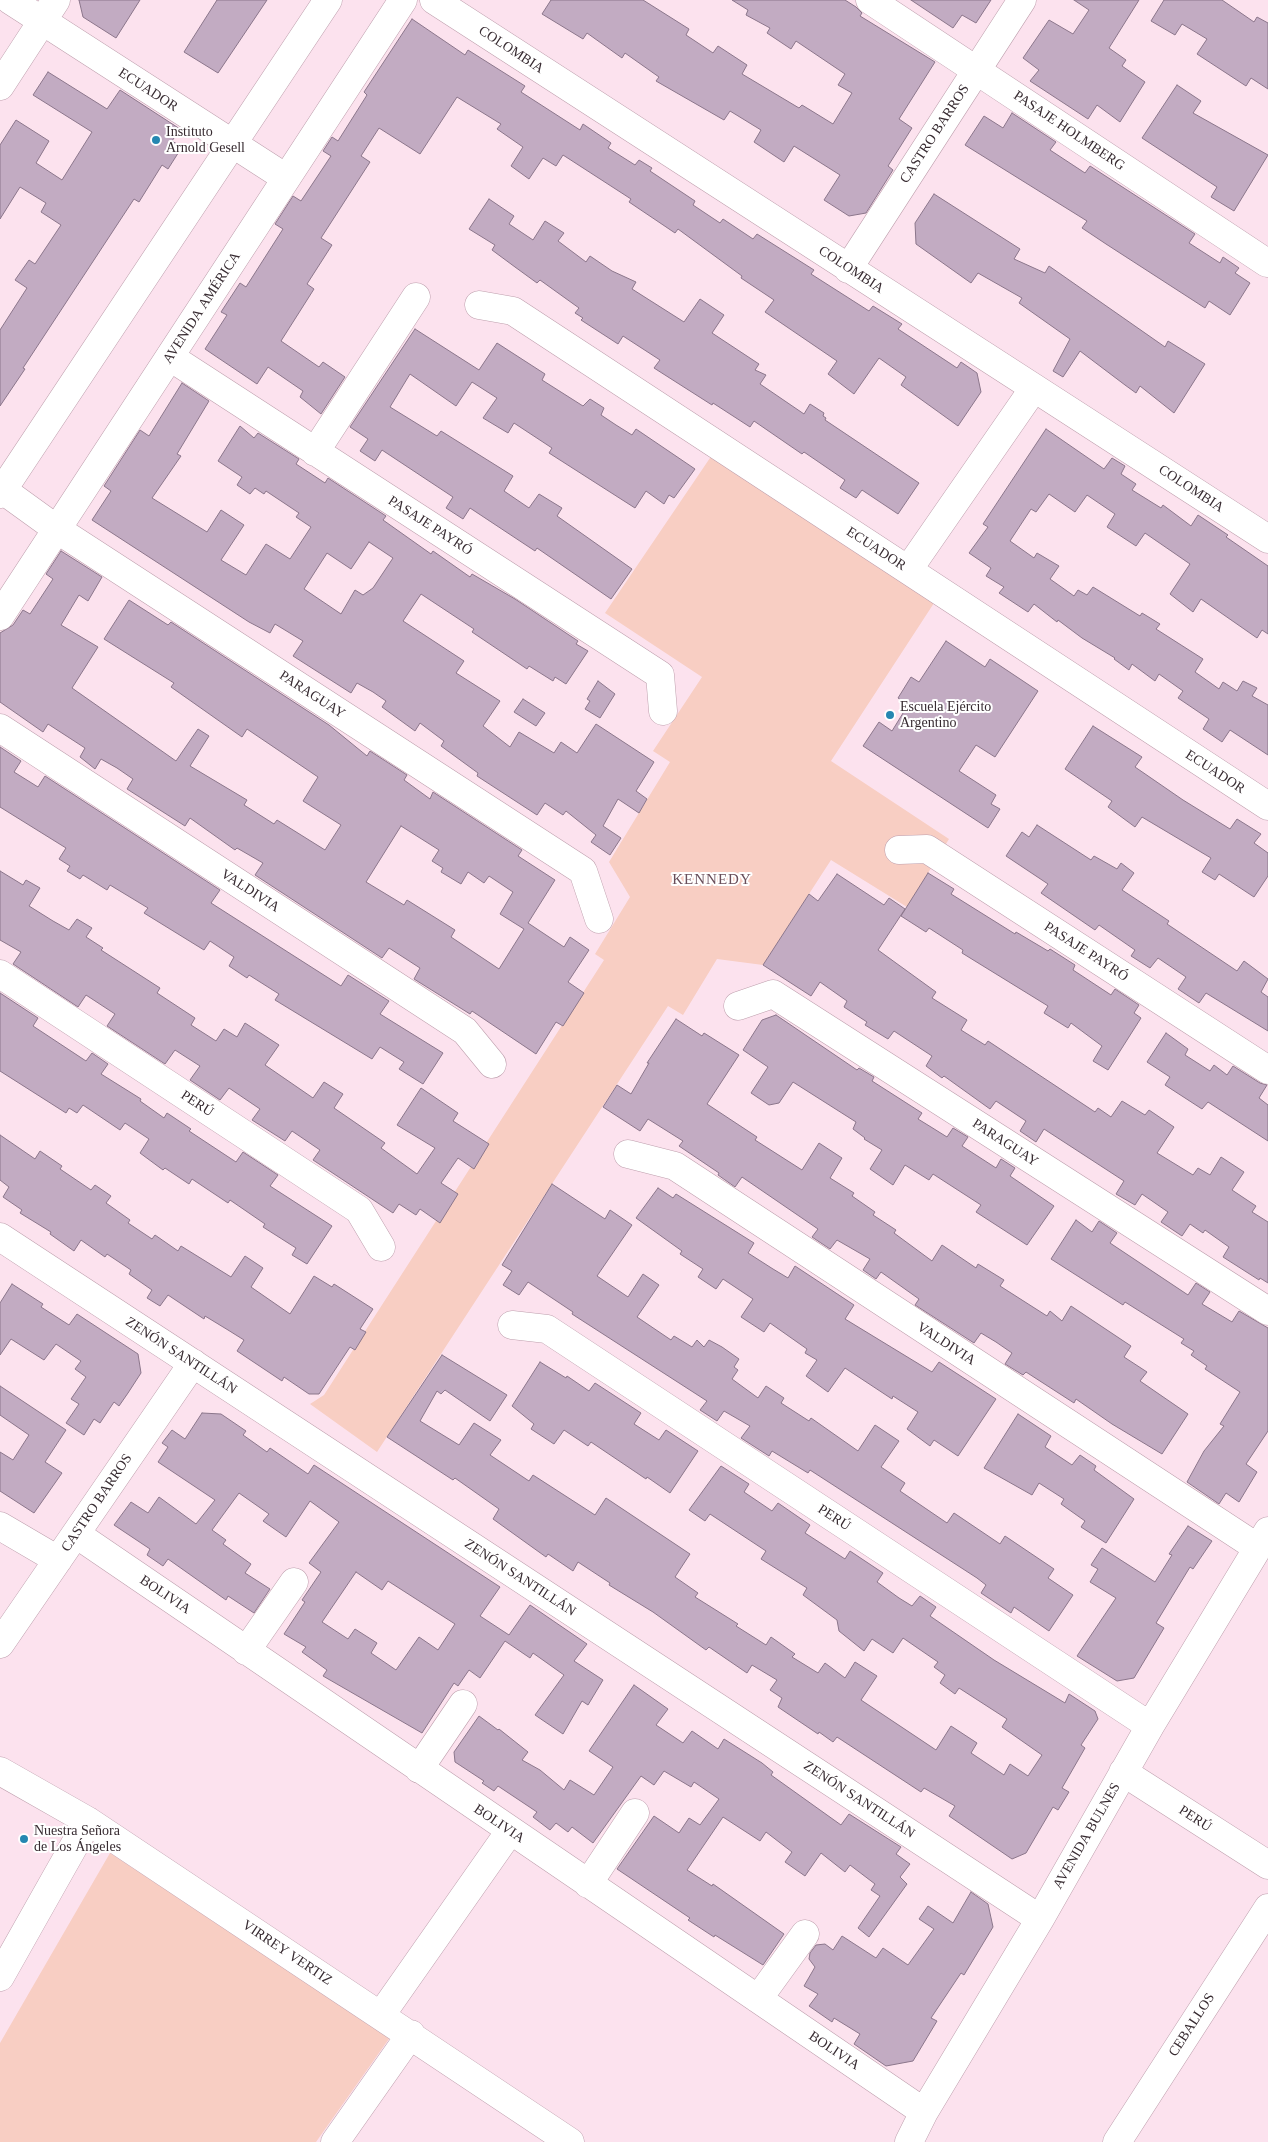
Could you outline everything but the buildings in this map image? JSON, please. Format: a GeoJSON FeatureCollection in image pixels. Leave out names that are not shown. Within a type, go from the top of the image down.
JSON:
{"type":"FeatureCollection","features":[{"type":"Feature","properties":{"kind":"street","name":"ECUADOR"},"geometry":{"type":"LineString","coordinates":[[10,0],[50,10],[232,145],[286,178]]}},
{"type":"Feature","properties":{"kind":"street"},"geometry":{"type":"LineString","coordinates":[[1,490],[328,0]]}},
{"type":"Feature","properties":{"kind":"street","name":"AVENIDA AMÉRICA"},"geometry":{"type":"LineString","coordinates":[[0,616],[403,0]]}},
{"type":"Feature","properties":{"kind":"street","name":"COLOMBIA"},"geometry":{"type":"LineString","coordinates":[[434,0],[1268,539]]}},
{"type":"Feature","properties":{"kind":"street","name":"PASAJE HOLMBERG"},"geometry":{"type":"LineString","coordinates":[[870,0],[1267,263]]}},
{"type":"Feature","properties":{"kind":"street","name":"CASTRO BARROS"},"geometry":{"type":"LineString","coordinates":[[848,269],[1022,0]]}},
{"type":"Feature","properties":{"kind":"street"},"geometry":{"type":"LineString","coordinates":[[0,86],[50,10]]}},
{"type":"Feature","properties":{"kind":"street"},"geometry":{"type":"LineString","coordinates":[[315,452],[416,297]]}},
{"type":"Feature","properties":{"kind":"street","name":"ECUADOR"},"geometry":{"type":"LineString","coordinates":[[480,305],[513,312],[1268,806]]}},
{"type":"Feature","properties":{"kind":"street","name":"PASAJE PAYRÓ"},"geometry":{"type":"LineString","coordinates":[[170,358],[660,675],[663,711]]}},
{"type":"Feature","properties":{"kind":"street"},"geometry":{"type":"LineString","coordinates":[[908,570],[1034,388]]}},
{"type":"Feature","properties":{"kind":"street","name":"PARAGUAY"},"geometry":{"type":"LineString","coordinates":[[1,490],[58,530],[583,871],[599,919]]}},
{"type":"Feature","properties":{"kind":"street","name":"VALDIVIA"},"geometry":{"type":"LineString","coordinates":[[0,728],[465,1031],[492,1064]]}},
{"type":"Feature","properties":{"kind":"street","name":"PASAJE PAYRÓ"},"geometry":{"type":"LineString","coordinates":[[899,850],[927,849],[1268,1070]]}},
{"type":"Feature","properties":{"kind":"street","name":"PERÚ"},"geometry":{"type":"LineString","coordinates":[[0,974],[359,1210],[382,1247]]}},
{"type":"Feature","properties":{"kind":"street","name":"PARAGUAY"},"geometry":{"type":"LineString","coordinates":[[738,1006],[773,994],[1268,1311]]}},
{"type":"Feature","properties":{"kind":"street","name":"VALDIVIA"},"geometry":{"type":"LineString","coordinates":[[628,1154],[675,1166],[1263,1540]]}},
{"type":"Feature","properties":{"kind":"street","name":"ZENÓN SANTILLÁN"},"geometry":{"type":"LineString","coordinates":[[0,1237],[1040,1918]]}},
{"type":"Feature","properties":{"kind":"street","name":"PERÚ"},"geometry":{"type":"LineString","coordinates":[[512,1325],[547,1329],[1150,1726]]}},
{"type":"Feature","properties":{"kind":"street","name":"CASTRO BARROS"},"geometry":{"type":"LineString","coordinates":[[0,1644],[193,1363]]}},
{"type":"Feature","properties":{"kind":"street"},"geometry":{"type":"LineString","coordinates":[[0,1526],[58,1560]]}},
{"type":"Feature","properties":{"kind":"street","name":"BOLIVIA"},"geometry":{"type":"LineString","coordinates":[[76,1534],[924,2112]]}},
{"type":"Feature","properties":{"kind":"street","name":"AVENIDA BULNES"},"geometry":{"type":"LineString","coordinates":[[909,2142],[924,2112],[1040,1918],[1150,1726],[1263,1540]]}},
{"type":"Feature","properties":{"kind":"street"},"geometry":{"type":"LineString","coordinates":[[246,1651],[294,1582]]}},
{"type":"Feature","properties":{"kind":"street"},"geometry":{"type":"LineString","coordinates":[[419,1769],[463,1704]]}},
{"type":"Feature","properties":{"kind":"street","name":"VIRREY VERTIZ"},"geometry":{"type":"LineString","coordinates":[[0,1771],[88,1821],[411,2034],[570,2142]]}},
{"type":"Feature","properties":{"kind":"street","name":"PERÚ"},"geometry":{"type":"LineString","coordinates":[[1123,1772],[1268,1865]]}},
{"type":"Feature","properties":{"kind":"street"},"geometry":{"type":"LineString","coordinates":[[588,1884],[635,1813]]}},
{"type":"Feature","properties":{"kind":"street"},"geometry":{"type":"LineString","coordinates":[[0,1977],[88,1821]]}},
{"type":"Feature","properties":{"kind":"street"},"geometry":{"type":"LineString","coordinates":[[381,2015],[510,1831]]}},
{"type":"Feature","properties":{"kind":"street","name":"CEBALLOS"},"geometry":{"type":"LineString","coordinates":[[1117,2142],[1268,1908]]}},
{"type":"Feature","properties":{"kind":"street"},"geometry":{"type":"LineString","coordinates":[[758,1999],[805,1934]]}},
{"type":"Feature","properties":{"kind":"street"},"geometry":{"type":"LineString","coordinates":[[335,2142],[411,2034]]}},
{"type":"Feature","properties":{"kind":"shaded area"},"geometry":{"type":"Polygon","coordinates":[[[712,455],[936,600],[831,761],[949,839],[907,907],[831,860],[763,965],[717,959],[683,1015],[668,1006],[377,1452],[310,1404],[324,1395],[604,960],[595,954],[630,897],[609,862],[670,762],[653,751],[702,677],[605,613],[712,455]]]}},
{"type":"Feature","properties":{"kind":"shaded area"},"geometry":{"type":"Polygon","coordinates":[[[110,1853],[391,2036],[316,2142],[0,2142],[0,2043],[110,1853]]]}},
{"type":"Feature","properties":{"kind":"place","name":"Instituto Arnold Gesell"},"geometry":{"type":"Point","coordinates":[156,140]}},
{"type":"Feature","properties":{"kind":"place","name":"Escuela Ejército Argentino"},"geometry":{"type":"Point","coordinates":[890,715]}},
{"type":"Feature","properties":{"kind":"place","name":"Nuestra Señora de Los Ángeles"},"geometry":{"type":"Point","coordinates":[24,1839]}},
{"type":"Feature","properties":{"kind":"district","name":"KENNEDY"},"geometry":{"type":"Point","coordinates":[712,880]}}]}
